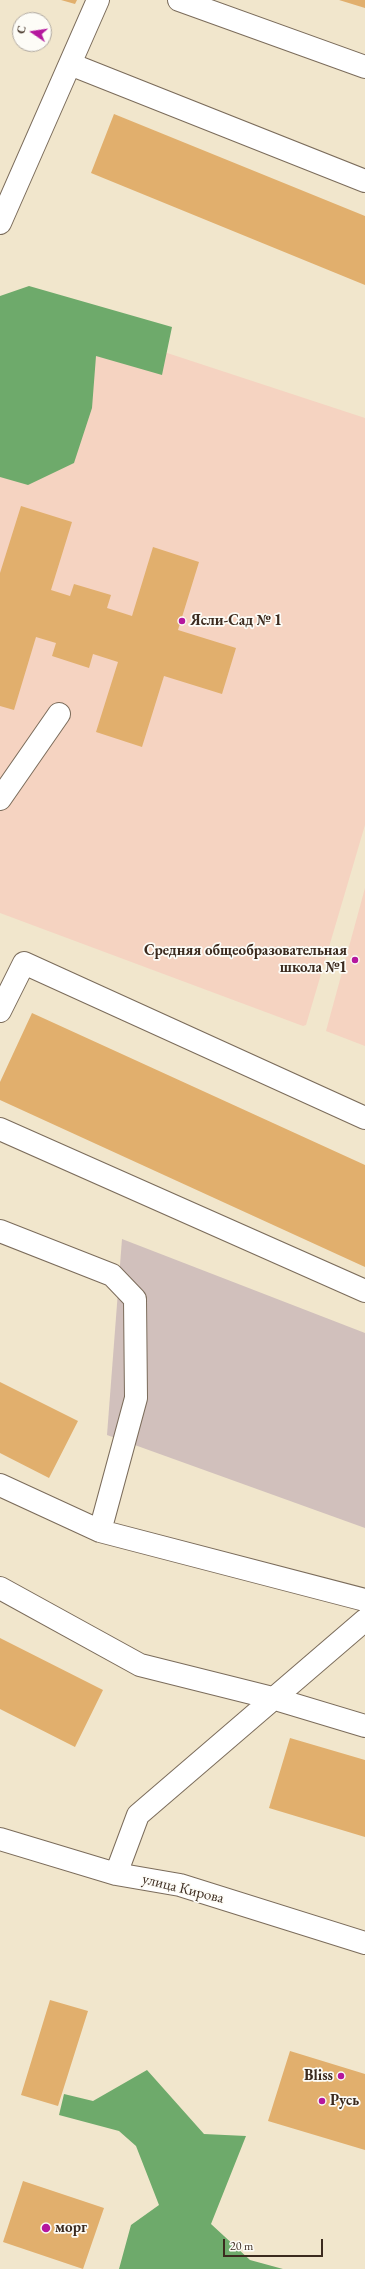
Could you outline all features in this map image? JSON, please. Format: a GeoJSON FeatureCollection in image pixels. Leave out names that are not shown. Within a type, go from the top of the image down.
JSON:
{"type":"FeatureCollection","features":[{"type":"Feature","properties":{"kind":"street"},"geometry":{"type":"LineString","coordinates":[[0,223],[98,0]]}},
{"type":"Feature","properties":{"kind":"street"},"geometry":{"type":"LineString","coordinates":[[179,0],[365,67]]}},
{"type":"Feature","properties":{"kind":"street"},"geometry":{"type":"LineString","coordinates":[[70,64],[365,181]]}},
{"type":"Feature","properties":{"kind":"street"},"geometry":{"type":"LineString","coordinates":[[0,799],[58,714]]}},
{"type":"Feature","properties":{"kind":"street"},"geometry":{"type":"LineString","coordinates":[[0,1011],[24,963],[365,1118]]}},
{"type":"Feature","properties":{"kind":"street"},"geometry":{"type":"LineString","coordinates":[[0,1129],[365,1292]]}},
{"type":"Feature","properties":{"kind":"street"},"geometry":{"type":"LineString","coordinates":[[0,1231],[112,1275],[135,1299],[136,1398],[100,1531]]}},
{"type":"Feature","properties":{"kind":"street"},"geometry":{"type":"LineString","coordinates":[[0,1485],[100,1531],[365,1600]]}},
{"type":"Feature","properties":{"kind":"street"},"geometry":{"type":"LineString","coordinates":[[0,1588],[140,1665],[272,1698],[365,1726]]}},
{"type":"Feature","properties":{"kind":"street"},"geometry":{"type":"LineString","coordinates":[[116,1874],[138,1815],[272,1698],[365,1620]]}},
{"type":"Feature","properties":{"kind":"street","name":"улица Кирова"},"geometry":{"type":"LineString","coordinates":[[0,1838],[116,1874],[180,1885],[365,1943]]}},
{"type":"Feature","properties":{"kind":"shaded area","name":"Ясли-Сад № 1"},"geometry":{"type":"Polygon","coordinates":[[[9,301],[365,418],[365,825],[306,1025],[303,1026],[0,913],[0,316],[9,301]]]}},
{"type":"Feature","properties":{"kind":"shaded area","name":"Средняя общеобразовательная школа №1"},"geometry":{"type":"Polygon","coordinates":[[[365,888],[365,1046],[326,1031],[365,888]]]}},
{"type":"Feature","properties":{"kind":"shaded area"},"geometry":{"type":"Polygon","coordinates":[[[122,1239],[365,1333],[365,1528],[107,1435],[122,1239]]]}},
{"type":"Feature","properties":{"kind":"green space"},"geometry":{"type":"Polygon","coordinates":[[[29,286],[172,327],[162,375],[96,356],[92,408],[74,463],[28,485],[0,477],[0,296],[29,286]]]}},
{"type":"Feature","properties":{"kind":"green space"},"geometry":{"type":"Polygon","coordinates":[[[147,2070],[204,2134],[246,2136],[211,2224],[250,2260],[283,2269],[119,2269],[131,2225],[159,2205],[136,2146],[119,2131],[59,2115],[64,2094],[93,2101],[147,2070]]]}},
{"type":"Feature","properties":{"kind":"building"},"geometry":{"type":"Polygon","coordinates":[[[61,0],[77,0],[75,4],[61,0]]]}},
{"type":"Feature","properties":{"kind":"building"},"geometry":{"type":"Polygon","coordinates":[[[339,0],[365,0],[365,8],[339,0]]]}},
{"type":"Feature","properties":{"kind":"building"},"geometry":{"type":"Polygon","coordinates":[[[114,114],[365,216],[365,285],[91,173],[114,114]]]}},
{"type":"Feature","properties":{"kind":"building"},"geometry":{"type":"Polygon","coordinates":[[[21,506],[72,522],[51,590],[70,596],[74,584],[111,595],[107,608],[132,616],[153,547],[199,562],[178,630],[236,648],[222,694],[164,676],[142,747],[96,732],[118,662],[93,654],[89,668],[52,656],[56,643],[36,637],[14,710],[0,706],[0,573],[21,506]]]}},
{"type":"Feature","properties":{"kind":"building"},"geometry":{"type":"Polygon","coordinates":[[[32,1013],[365,1165],[365,1267],[0,1100],[0,1082],[32,1013]]]}},
{"type":"Feature","properties":{"kind":"building"},"geometry":{"type":"Polygon","coordinates":[[[0,1382],[78,1421],[49,1478],[0,1453],[0,1382]]]}},
{"type":"Feature","properties":{"kind":"building"},"geometry":{"type":"Polygon","coordinates":[[[0,1638],[103,1690],[75,1747],[0,1709],[0,1638]]]}},
{"type":"Feature","properties":{"kind":"building"},"geometry":{"type":"Polygon","coordinates":[[[290,1738],[365,1760],[365,1837],[269,1808],[290,1738]]]}},
{"type":"Feature","properties":{"kind":"building"},"geometry":{"type":"Polygon","coordinates":[[[50,2000],[88,2011],[58,2106],[21,2095],[50,2000]]]}},
{"type":"Feature","properties":{"kind":"building"},"geometry":{"type":"Polygon","coordinates":[[[290,2051],[365,2074],[365,2150],[268,2121],[290,2051]]]}},
{"type":"Feature","properties":{"kind":"building","name":"морг"},"geometry":{"type":"Polygon","coordinates":[[[23,2181],[104,2208],[83,2269],[3,2242],[23,2181]]]}},
{"type":"Feature","properties":{"kind":"place","name":"Ясли-Сад № 1"},"geometry":{"type":"Point","coordinates":[182,621]}},
{"type":"Feature","properties":{"kind":"place","name":"Средняя общеобразовательная школа №1"},"geometry":{"type":"Point","coordinates":[355,960]}},
{"type":"Feature","properties":{"kind":"place","name":"Bliss"},"geometry":{"type":"Point","coordinates":[341,2076]}},
{"type":"Feature","properties":{"kind":"place","name":"Русь"},"geometry":{"type":"Point","coordinates":[322,2101]}},
{"type":"Feature","properties":{"kind":"place","name":"морг"},"geometry":{"type":"Point","coordinates":[46,2228]}}]}
